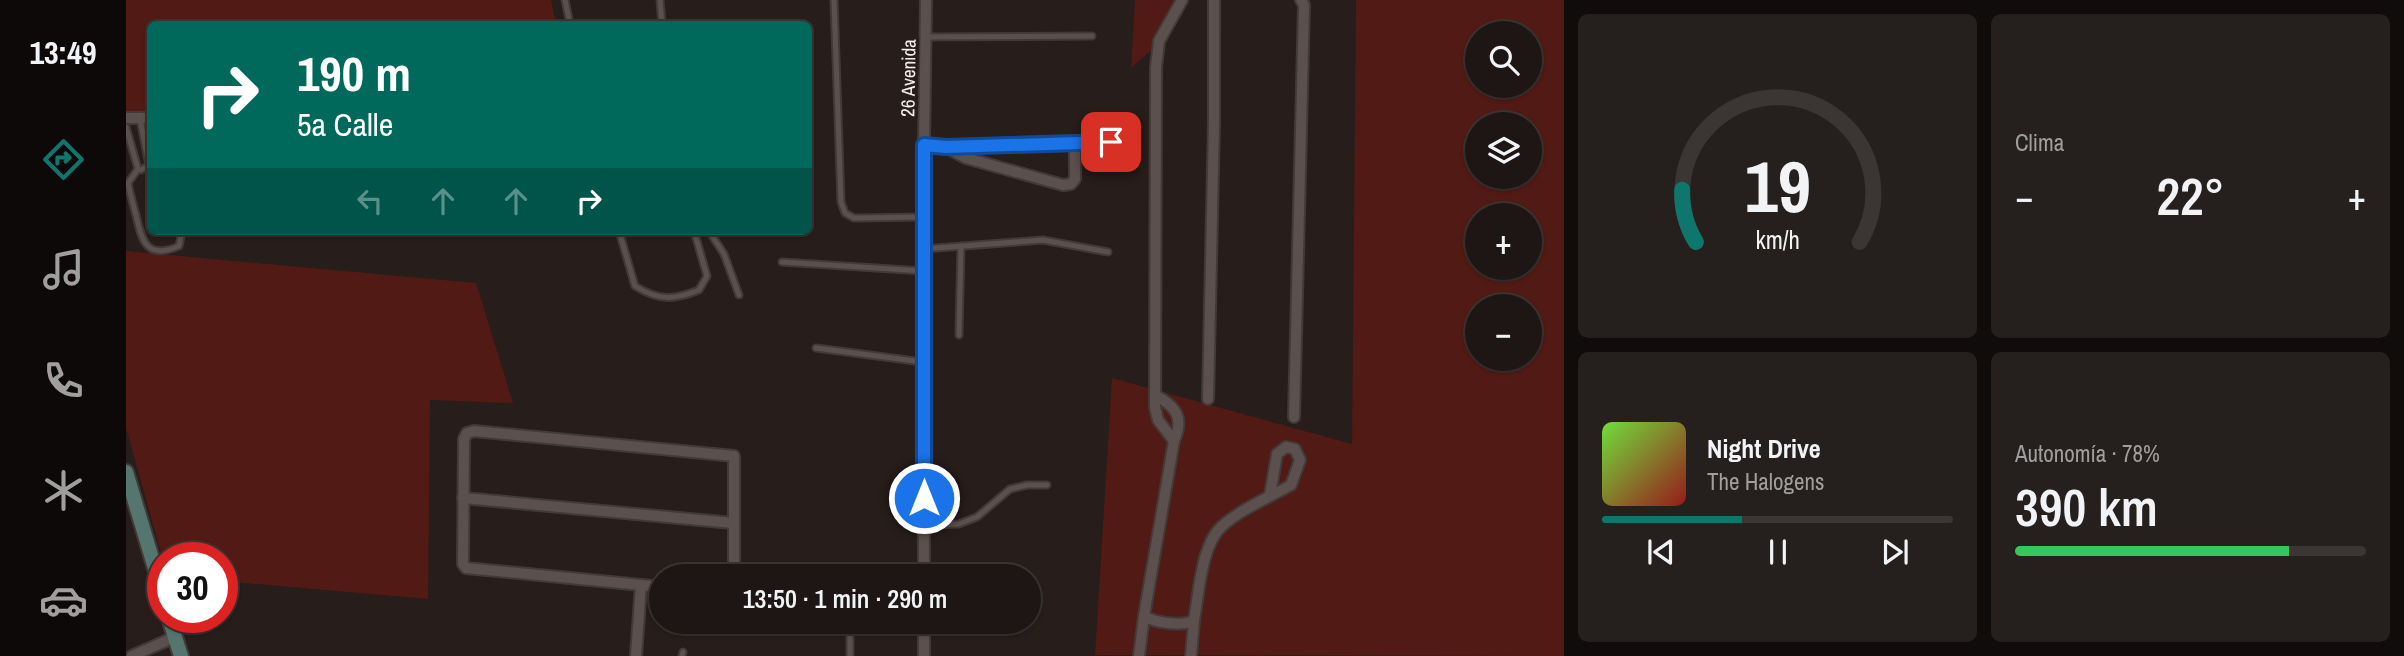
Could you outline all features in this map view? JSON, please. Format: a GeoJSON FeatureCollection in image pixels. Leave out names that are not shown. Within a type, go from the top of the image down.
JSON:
{"type":"FeatureCollection","features":[{"type":"Feature","properties":{"kind":"street","name":"26 Avenida"},"geometry":{"type":"LineString","coordinates":[[924,564],[923,216],[926,0]]}},
{"type":"Feature","properties":{"kind":"street"},"geometry":{"type":"LineString","coordinates":[[1174,441],[1158,419],[1155,395],[1156,60],[1159,41],[1182,0]]}},
{"type":"Feature","properties":{"kind":"street"},"geometry":{"type":"LineString","coordinates":[[1208,399],[1214,124],[1213,0]]}},
{"type":"Feature","properties":{"kind":"street"},"geometry":{"type":"LineString","coordinates":[[1294,417],[1304,5],[1301,0]]}},
{"type":"Feature","properties":{"kind":"street"},"geometry":{"type":"LineString","coordinates":[[126,118],[145,118]]}},
{"type":"Feature","properties":{"kind":"street"},"geometry":{"type":"LineString","coordinates":[[924,145],[946,147],[1111,142]]}},
{"type":"Feature","properties":{"kind":"street"},"geometry":{"type":"LineString","coordinates":[[946,147],[966,158],[1063,185],[1071,184],[1075,179],[1075,143]]}},
{"type":"Feature","properties":{"kind":"street"},"geometry":{"type":"LineString","coordinates":[[1139,656],[1174,441],[1179,428],[1173,408],[1155,395]]}},
{"type":"Feature","properties":{"kind":"street"},"geometry":{"type":"LineString","coordinates":[[649,586],[466,568],[463,564],[463,498],[464,439],[467,433],[474,431],[734,456],[734,564]]}},
{"type":"Feature","properties":{"kind":"street"},"geometry":{"type":"LineString","coordinates":[[126,472],[147,542]]}},
{"type":"Feature","properties":{"kind":"street"},"geometry":{"type":"LineString","coordinates":[[1191,656],[1194,620],[1206,554],[1212,541],[1220,528],[1270,495]]}},
{"type":"Feature","properties":{"kind":"street"},"geometry":{"type":"LineString","coordinates":[[463,498],[733,523]]}},
{"type":"Feature","properties":{"kind":"street"},"geometry":{"type":"LineString","coordinates":[[636,656],[640,585]]}},
{"type":"Feature","properties":{"kind":"street"},"geometry":{"type":"LineString","coordinates":[[1144,615],[1149,619],[1188,624],[1194,620]]}},
{"type":"Feature","properties":{"kind":"street"},"geometry":{"type":"LineString","coordinates":[[174,633],[181,656]]}},
{"type":"Feature","properties":{"kind":"street"},"geometry":{"type":"LineString","coordinates":[[924,634],[924,656]]}},
{"type":"Feature","properties":{"kind":"street"},"geometry":{"type":"LineString","coordinates":[[132,656],[175,638]]}},
{"type":"Feature","properties":{"kind":"lane"},"geometry":{"type":"LineString","coordinates":[[565,0],[569,21]]}},
{"type":"Feature","properties":{"kind":"lane"},"geometry":{"type":"LineString","coordinates":[[660,0],[662,21]]}},
{"type":"Feature","properties":{"kind":"lane"},"geometry":{"type":"LineString","coordinates":[[834,0],[841,202],[845,214],[854,218],[923,216]]}},
{"type":"Feature","properties":{"kind":"lane"},"geometry":{"type":"LineString","coordinates":[[926,37],[1092,36]]}},
{"type":"Feature","properties":{"kind":"lane"},"geometry":{"type":"LineString","coordinates":[[145,118],[147,142]]}},
{"type":"Feature","properties":{"kind":"lane"},"geometry":{"type":"LineString","coordinates":[[126,127],[138,169]]}},
{"type":"Feature","properties":{"kind":"lane"},"geometry":{"type":"LineString","coordinates":[[147,166],[138,169],[128,183],[145,245],[152,250],[168,251],[179,246],[181,235]]}},
{"type":"Feature","properties":{"kind":"lane"},"geometry":{"type":"LineString","coordinates":[[620,235],[635,286],[656,298],[682,297],[699,290],[707,276],[695,235]]}},
{"type":"Feature","properties":{"kind":"lane"},"geometry":{"type":"LineString","coordinates":[[712,235],[724,254],[739,295]]}},
{"type":"Feature","properties":{"kind":"lane"},"geometry":{"type":"LineString","coordinates":[[923,249],[1044,240],[1108,252]]}},
{"type":"Feature","properties":{"kind":"lane"},"geometry":{"type":"LineString","coordinates":[[959,335],[961,246]]}},
{"type":"Feature","properties":{"kind":"lane"},"geometry":{"type":"LineString","coordinates":[[782,262],[923,271]]}},
{"type":"Feature","properties":{"kind":"lane"},"geometry":{"type":"LineString","coordinates":[[816,348],[923,362]]}},
{"type":"Feature","properties":{"kind":"lane"},"geometry":{"type":"LineString","coordinates":[[924,525],[959,524],[977,517],[1010,489],[1027,485],[1047,485]]}},
{"type":"Feature","properties":{"kind":"lane"},"geometry":{"type":"LineString","coordinates":[[850,634],[850,656]]}},
{"type":"Feature","properties":{"kind":"shaded area"},"geometry":{"type":"Polygon","coordinates":[[[126,0],[551,0],[555,21],[147,21],[147,114],[126,114],[126,0]]]}},
{"type":"Feature","properties":{"kind":"shaded area"},"geometry":{"type":"Polygon","coordinates":[[[1135,0],[1179,0],[1157,45],[1131,68],[1135,0]]]}},
{"type":"Feature","properties":{"kind":"shaded area"},"geometry":{"type":"Polygon","coordinates":[[[1356,0],[1564,0],[1564,656],[1095,655],[1112,378],[1352,444],[1356,0]]]}},
{"type":"Feature","properties":{"kind":"shaded area"},"geometry":{"type":"Polygon","coordinates":[[[126,251],[476,283],[513,403],[430,400],[428,599],[238,582],[238,542],[158,542],[126,428],[126,251]]]}},
{"type":"Feature","properties":{"kind":"route"},"geometry":{"type":"LineString","coordinates":[[924,498],[924,145],[946,147],[1111,142]]}}]}
